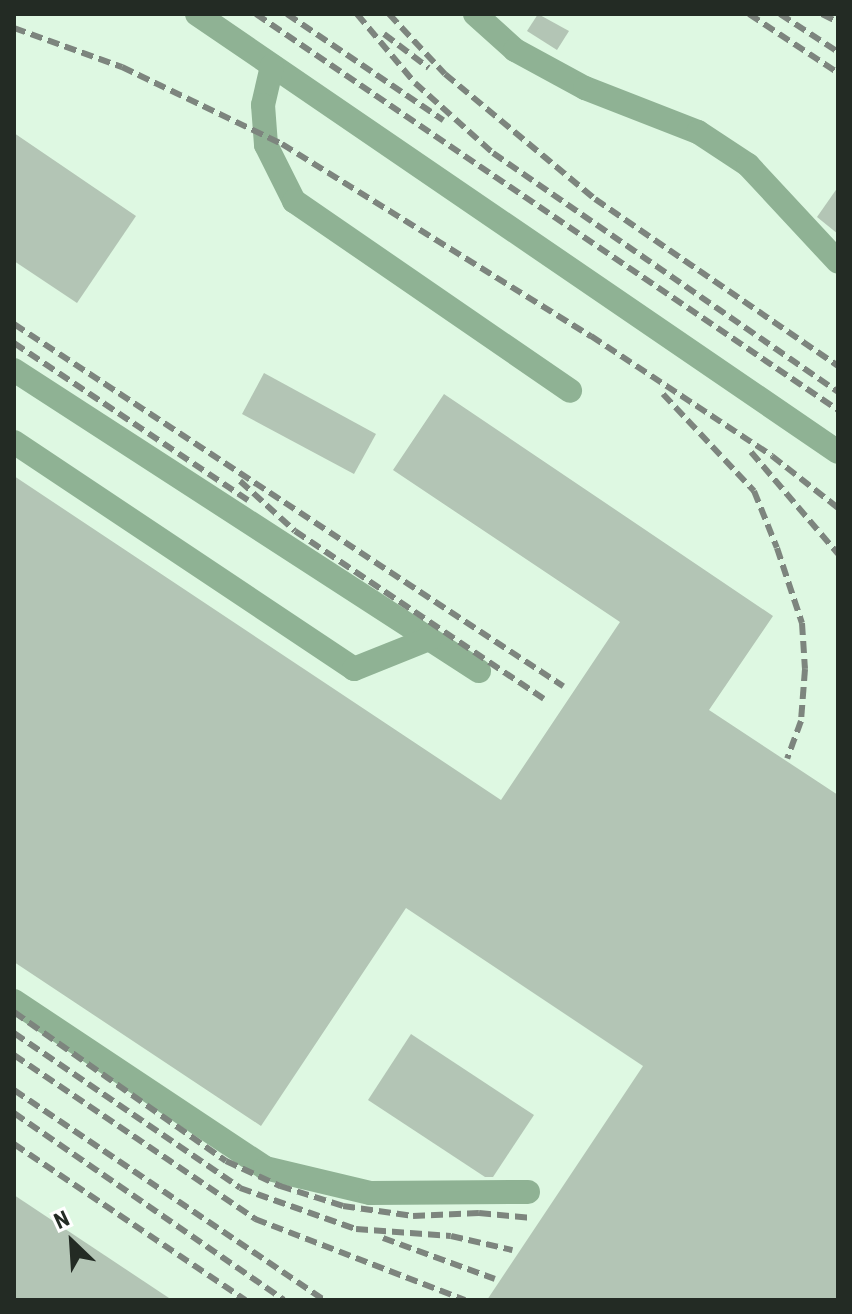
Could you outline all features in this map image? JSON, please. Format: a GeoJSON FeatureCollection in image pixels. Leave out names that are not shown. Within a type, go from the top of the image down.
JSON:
{"type":"FeatureCollection","features":[{"type":"Feature","properties":{"kind":"lane"},"geometry":{"type":"LineString","coordinates":[[198,14],[838,452]]}},
{"type":"Feature","properties":{"kind":"lane"},"geometry":{"type":"LineString","coordinates":[[475,14],[515,50],[585,88],[698,132],[748,165],[838,262]]}},
{"type":"Feature","properties":{"kind":"lane"},"geometry":{"type":"LineString","coordinates":[[272,66],[263,105],[266,145],[294,201],[570,391]]}},
{"type":"Feature","properties":{"kind":"lane"},"geometry":{"type":"LineString","coordinates":[[14,370],[479,671]]}},
{"type":"Feature","properties":{"kind":"lane"},"geometry":{"type":"LineString","coordinates":[[14,442],[354,669],[429,639]]}},
{"type":"Feature","properties":{"kind":"lane"},"geometry":{"type":"LineString","coordinates":[[14,1001],[265,1168],[370,1193],[528,1192]]}},
{"type":"Feature","properties":{"kind":"shaded area"},"geometry":{"type":"Polygon","coordinates":[[[14,14],[838,14],[838,1300],[14,1300],[14,14]]]}},
{"type":"Feature","properties":{"kind":"building"},"geometry":{"type":"Polygon","coordinates":[[[538,14],[569,31],[557,50],[527,31],[538,14]]]}},
{"type":"Feature","properties":{"kind":"building"},"geometry":{"type":"Polygon","coordinates":[[[14,133],[136,216],[77,303],[14,261],[14,133]]]}},
{"type":"Feature","properties":{"kind":"building"},"geometry":{"type":"Polygon","coordinates":[[[838,187],[838,234],[817,217],[838,187]]]}},
{"type":"Feature","properties":{"kind":"building"},"geometry":{"type":"Polygon","coordinates":[[[264,373],[376,434],[354,474],[242,414],[264,373]]]}},
{"type":"Feature","properties":{"kind":"building"},"geometry":{"type":"Polygon","coordinates":[[[444,394],[773,616],[709,710],[838,795],[838,1300],[487,1300],[643,1066],[406,908],[261,1126],[14,962],[14,476],[501,800],[620,622],[393,470],[444,394]]]}},
{"type":"Feature","properties":{"kind":"building"},"geometry":{"type":"Polygon","coordinates":[[[411,1034],[534,1115],[493,1177],[485,1177],[368,1100],[411,1034]]]}},
{"type":"Feature","properties":{"kind":"building"},"geometry":{"type":"Polygon","coordinates":[[[14,1195],[172,1300],[14,1300],[14,1195]]]}},
{"type":"Feature","properties":{"kind":"railway"},"geometry":{"type":"LineString","coordinates":[[256,14],[838,410]]}},
{"type":"Feature","properties":{"kind":"railway"},"geometry":{"type":"LineString","coordinates":[[287,14],[443,120]]}},
{"type":"Feature","properties":{"kind":"railway"},"geometry":{"type":"LineString","coordinates":[[357,14],[415,83],[493,153],[838,392]]}},
{"type":"Feature","properties":{"kind":"railway"},"geometry":{"type":"LineString","coordinates":[[389,14],[445,74],[595,199],[838,366]]}},
{"type":"Feature","properties":{"kind":"railway"},"geometry":{"type":"LineString","coordinates":[[749,14],[838,73]]}},
{"type":"Feature","properties":{"kind":"railway"},"geometry":{"type":"LineString","coordinates":[[780,14],[838,52]]}},
{"type":"Feature","properties":{"kind":"railway"},"geometry":{"type":"LineString","coordinates":[[822,14],[838,22]]}},
{"type":"Feature","properties":{"kind":"railway"},"geometry":{"type":"LineString","coordinates":[[14,28],[122,67],[282,144],[591,336],[772,456],[838,508]]}},
{"type":"Feature","properties":{"kind":"railway"},"geometry":{"type":"LineString","coordinates":[[384,34],[429,68]]}},
{"type":"Feature","properties":{"kind":"railway"},"geometry":{"type":"LineString","coordinates":[[14,324],[563,686]]}},
{"type":"Feature","properties":{"kind":"railway"},"geometry":{"type":"LineString","coordinates":[[14,343],[248,500]]}},
{"type":"Feature","properties":{"kind":"railway"},"geometry":{"type":"LineString","coordinates":[[663,394],[754,491],[777,548],[802,623],[805,669],[801,721],[787,759]]}},
{"type":"Feature","properties":{"kind":"railway"},"geometry":{"type":"LineString","coordinates":[[751,452],[838,554]]}},
{"type":"Feature","properties":{"kind":"railway"},"geometry":{"type":"LineString","coordinates":[[240,481],[295,531],[544,699]]}},
{"type":"Feature","properties":{"kind":"railway"},"geometry":{"type":"LineString","coordinates":[[14,1012],[226,1161],[280,1186],[343,1206],[413,1216],[479,1213],[532,1218]]}},
{"type":"Feature","properties":{"kind":"railway"},"geometry":{"type":"LineString","coordinates":[[14,1033],[240,1188],[356,1229],[451,1236],[512,1250]]}},
{"type":"Feature","properties":{"kind":"railway"},"geometry":{"type":"LineString","coordinates":[[14,1055],[255,1219],[465,1300]]}},
{"type":"Feature","properties":{"kind":"railway"},"geometry":{"type":"LineString","coordinates":[[14,1090],[324,1300]]}},
{"type":"Feature","properties":{"kind":"railway"},"geometry":{"type":"LineString","coordinates":[[14,1113],[284,1300]]}},
{"type":"Feature","properties":{"kind":"railway"},"geometry":{"type":"LineString","coordinates":[[14,1144],[245,1300]]}},
{"type":"Feature","properties":{"kind":"railway"},"geometry":{"type":"LineString","coordinates":[[383,1238],[495,1279]]}}]}
